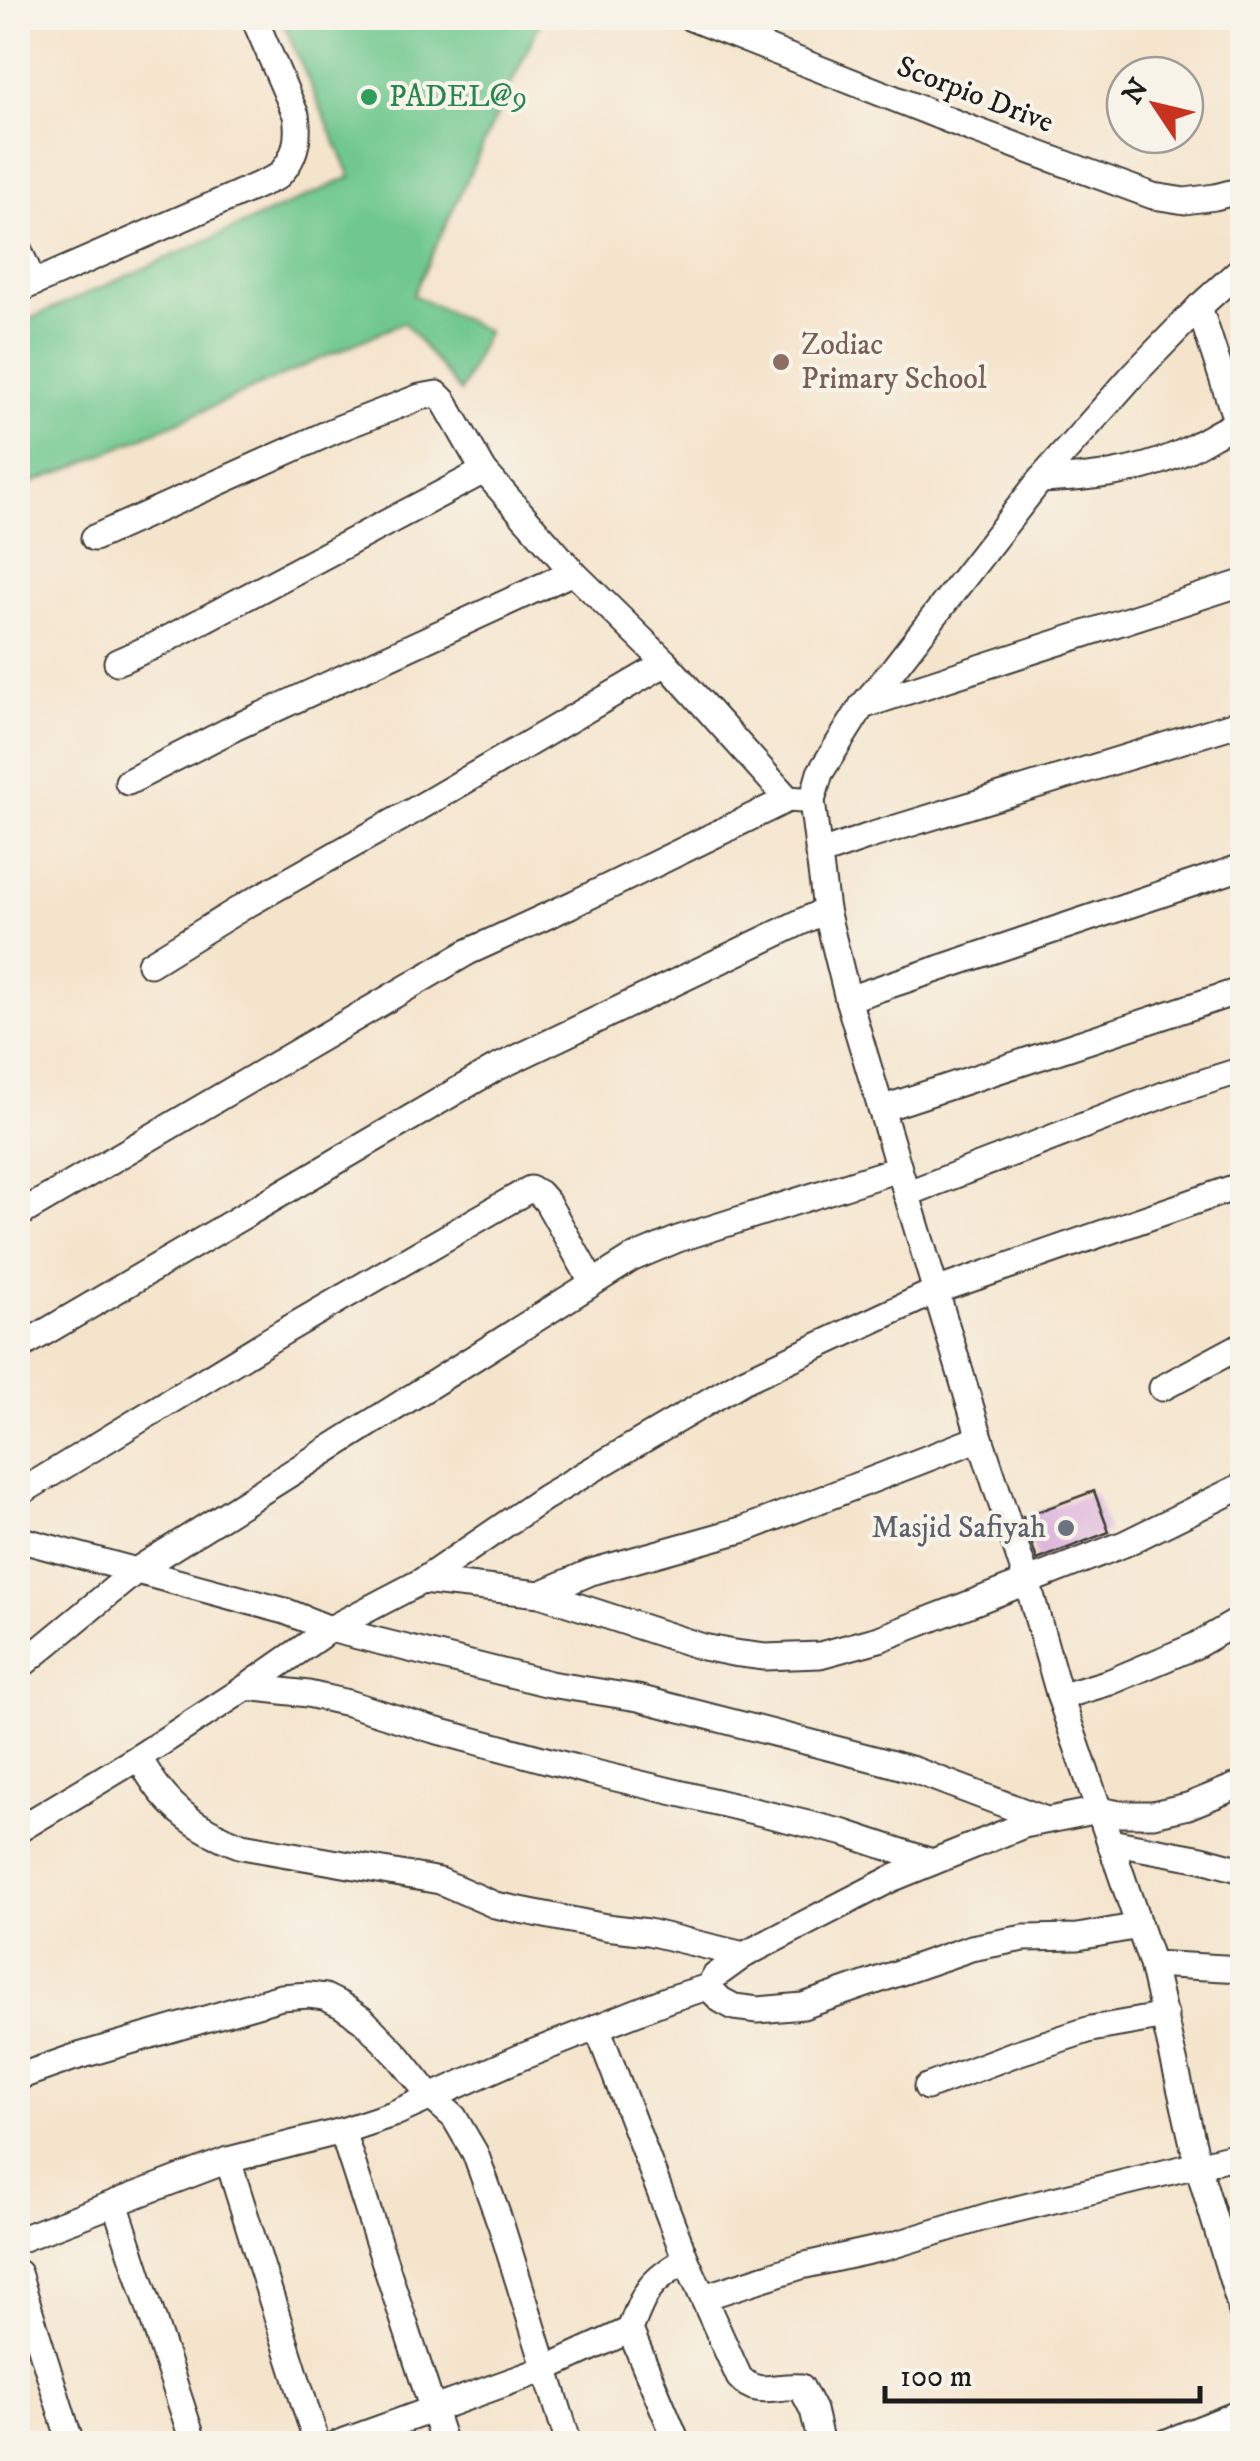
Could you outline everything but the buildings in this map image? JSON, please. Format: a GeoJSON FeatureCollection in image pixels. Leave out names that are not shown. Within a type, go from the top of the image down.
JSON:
{"type":"FeatureCollection","features":[{"type":"Feature","properties":{"kind":"street"},"geometry":{"type":"LineString","coordinates":[[18,248],[25,286],[277,178],[294,154],[299,132],[296,116],[254,18]]}},
{"type":"Feature","properties":{"kind":"street","name":"Scorpio Drive"},"geometry":{"type":"LineString","coordinates":[[691,18],[1153,196],[1185,201],[1242,190]]}},
{"type":"Feature","properties":{"kind":"street"},"geometry":{"type":"LineString","coordinates":[[18,1214],[468,952],[800,800],[862,706],[1040,480],[1134,375],[1242,268]]}},
{"type":"Feature","properties":{"kind":"street"},"geometry":{"type":"LineString","coordinates":[[1040,480],[1120,474],[1241,430],[1200,307]]}},
{"type":"Feature","properties":{"kind":"street"},"geometry":{"type":"LineString","coordinates":[[94,538],[340,428],[434,394],[442,397],[484,471],[573,572],[800,800],[818,854],[826,910],[848,999],[902,1182],[1060,1698],[1152,1964],[1198,2166],[1242,2312]]}},
{"type":"Feature","properties":{"kind":"street"},"geometry":{"type":"LineString","coordinates":[[117,662],[484,471]]}},
{"type":"Feature","properties":{"kind":"street"},"geometry":{"type":"LineString","coordinates":[[128,782],[234,728],[573,572]]}},
{"type":"Feature","properties":{"kind":"street"},"geometry":{"type":"LineString","coordinates":[[862,706],[1242,583]]}},
{"type":"Feature","properties":{"kind":"street"},"geometry":{"type":"LineString","coordinates":[[150,964],[666,663]]}},
{"type":"Feature","properties":{"kind":"street"},"geometry":{"type":"LineString","coordinates":[[818,854],[1242,722]]}},
{"type":"Feature","properties":{"kind":"street"},"geometry":{"type":"LineString","coordinates":[[848,999],[1242,867]]}},
{"type":"Feature","properties":{"kind":"street"},"geometry":{"type":"LineString","coordinates":[[18,1348],[494,1069],[826,910]]}},
{"type":"Feature","properties":{"kind":"street"},"geometry":{"type":"LineString","coordinates":[[881,1109],[1242,990]]}},
{"type":"Feature","properties":{"kind":"street"},"geometry":{"type":"LineString","coordinates":[[18,1668],[137,1570],[632,1259],[678,1239],[902,1182],[1242,1070]]}},
{"type":"Feature","properties":{"kind":"street"},"geometry":{"type":"LineString","coordinates":[[18,1830],[139,1757],[330,1629],[422,1581],[544,1498],[743,1382],[936,1291],[1242,1185]]}},
{"type":"Feature","properties":{"kind":"street"},"geometry":{"type":"LineString","coordinates":[[18,1494],[522,1192],[530,1190],[543,1197],[592,1282]]}},
{"type":"Feature","properties":{"kind":"street"},"geometry":{"type":"LineString","coordinates":[[1162,1388],[1242,1345]]}},
{"type":"Feature","properties":{"kind":"street"},"geometry":{"type":"LineString","coordinates":[[540,1594],[590,1572],[745,1529],[980,1438]]}},
{"type":"Feature","properties":{"kind":"street"},"geometry":{"type":"LineString","coordinates":[[422,1581],[540,1594],[703,1647],[765,1657],[820,1655],[879,1639],[1124,1544],[1242,1486]]}},
{"type":"Feature","properties":{"kind":"street"},"geometry":{"type":"LineString","coordinates":[[18,1540],[284,1611],[330,1629],[550,1684],[638,1698],[882,1761],[1046,1820]]}},
{"type":"Feature","properties":{"kind":"street"},"geometry":{"type":"LineString","coordinates":[[1060,1698],[1110,1682],[1194,1646],[1242,1618]]}},
{"type":"Feature","properties":{"kind":"street"},"geometry":{"type":"LineString","coordinates":[[247,1687],[348,1703],[573,1767],[845,1833],[932,1862]]}},
{"type":"Feature","properties":{"kind":"street"},"geometry":{"type":"LineString","coordinates":[[139,1757],[149,1777],[172,1805],[213,1835],[242,1846],[440,1882],[495,1905],[648,1932],[744,1954]]}},
{"type":"Feature","properties":{"kind":"street"},"geometry":{"type":"LineString","coordinates":[[18,2240],[228,2160],[393,2114],[518,2058],[708,1987],[715,1976],[744,1954],[890,1880],[1024,1825],[1099,1810],[1153,1814],[1188,1806],[1242,1784]]}},
{"type":"Feature","properties":{"kind":"street"},"geometry":{"type":"LineString","coordinates":[[1110,1842],[1242,1870]]}},
{"type":"Feature","properties":{"kind":"street"},"geometry":{"type":"LineString","coordinates":[[708,1987],[734,2007],[758,2010],[803,2006],[970,1948],[1024,1938],[1078,1937],[1139,1926]]}},
{"type":"Feature","properties":{"kind":"street"},"geometry":{"type":"LineString","coordinates":[[1152,1964],[1242,1969]]}},
{"type":"Feature","properties":{"kind":"street"},"geometry":{"type":"LineString","coordinates":[[18,2076],[281,1997],[325,1997],[363,2020],[454,2118],[475,2153],[569,2444]]}},
{"type":"Feature","properties":{"kind":"street"},"geometry":{"type":"LineString","coordinates":[[927,2087],[1090,2029],[1165,2016]]}},
{"type":"Feature","properties":{"kind":"street"},"geometry":{"type":"LineString","coordinates":[[597,2028],[686,2260],[742,2382],[757,2390],[795,2386],[805,2390],[821,2444]]}},
{"type":"Feature","properties":{"kind":"street"},"geometry":{"type":"LineString","coordinates":[[342,2131],[444,2444]]}},
{"type":"Feature","properties":{"kind":"street"},"geometry":{"type":"LineString","coordinates":[[704,2297],[801,2266],[887,2247],[988,2216],[1242,2154]]}},
{"type":"Feature","properties":{"kind":"street"},"geometry":{"type":"LineString","coordinates":[[228,2160],[317,2444]]}},
{"type":"Feature","properties":{"kind":"street"},"geometry":{"type":"LineString","coordinates":[[115,2203],[194,2444]]}},
{"type":"Feature","properties":{"kind":"street"},"geometry":{"type":"LineString","coordinates":[[337,2444],[545,2368],[630,2330],[648,2288],[686,2260]]}},
{"type":"Feature","properties":{"kind":"street"},"geometry":{"type":"LineString","coordinates":[[18,2273],[71,2444]]}},
{"type":"Feature","properties":{"kind":"street"},"geometry":{"type":"LineString","coordinates":[[630,2330],[678,2444]]}},
{"type":"Feature","properties":{"kind":"street"},"geometry":{"type":"LineString","coordinates":[[1162,2444],[1194,2438],[1242,2412]]}},
{"type":"Feature","properties":{"kind":"green space"},"geometry":{"type":"Polygon","coordinates":[[[281,18],[542,18],[413,295],[487,331],[460,392],[404,322],[77,466],[18,488],[18,324],[351,177],[281,18]]]}},
{"type":"Feature","properties":{"kind":"place","name":"PADEL@9"},"geometry":{"type":"Point","coordinates":[369,97]}},
{"type":"Feature","properties":{"kind":"place","name":"Zodiac Primary School"},"geometry":{"type":"Point","coordinates":[781,362]}},
{"type":"Feature","properties":{"kind":"place","name":"Masjid Safiyah"},"geometry":{"type":"Point","coordinates":[1066,1528]}}]}
